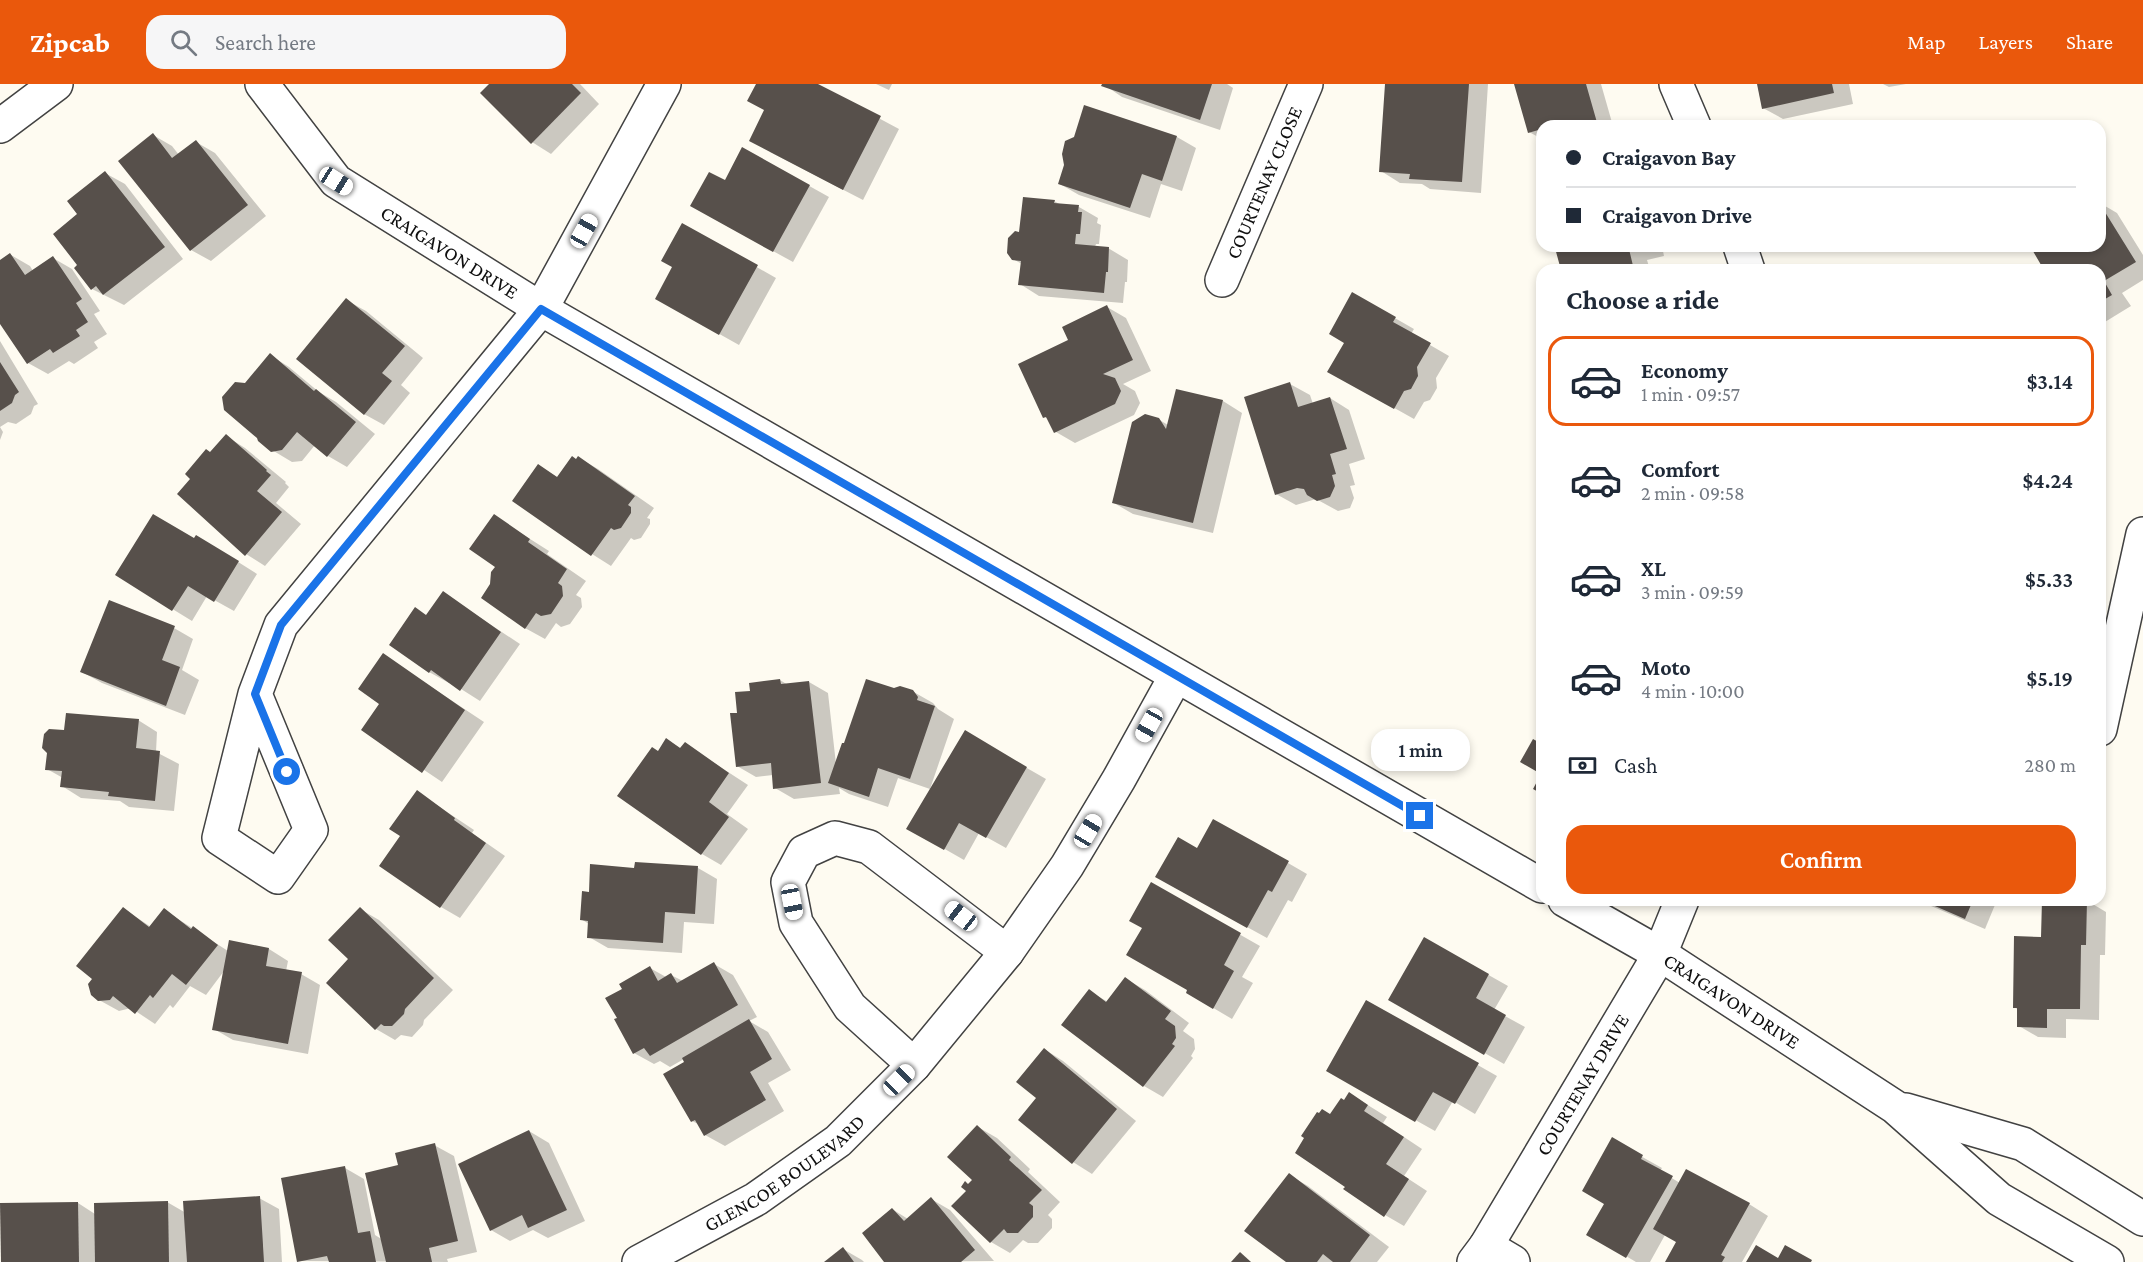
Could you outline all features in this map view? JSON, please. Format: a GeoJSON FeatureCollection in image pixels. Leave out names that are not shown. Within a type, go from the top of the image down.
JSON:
{"type":"FeatureCollection","features":[{"type":"Feature","properties":{"kind":"street"},"geometry":{"type":"LineString","coordinates":[[0,126],[56,84]]}},
{"type":"Feature","properties":{"kind":"street","name":"CRAIGAVON DRIVE"},"geometry":{"type":"LineString","coordinates":[[262,84],[336,181],[541,309],[1536,883]]}},
{"type":"Feature","properties":{"kind":"street"},"geometry":{"type":"LineString","coordinates":[[255,694],[311,830],[278,877],[219,838],[255,694],[281,625],[541,309],[664,84]]}},
{"type":"Feature","properties":{"kind":"street","name":"COURTENAY CLOSE"},"geometry":{"type":"LineString","coordinates":[[1222,280],[1306,84]]}},
{"type":"Feature","properties":{"kind":"street"},"geometry":{"type":"LineString","coordinates":[[1676,84],[1691,120]]}},
{"type":"Feature","properties":{"kind":"street"},"geometry":{"type":"LineString","coordinates":[[2106,702],[2143,534]]}},
{"type":"Feature","properties":{"kind":"street","name":"GLENCOE BOULEVARD"},"geometry":{"type":"LineString","coordinates":[[639,1262],[756,1199],[838,1141],[914,1065],[1007,952],[1067,866],[1119,779],[1176,676]]}},
{"type":"Feature","properties":{"kind":"street"},"geometry":{"type":"LineString","coordinates":[[914,1065],[850,1007],[796,923],[788,882],[804,852],[835,838],[869,847],[1007,952]]}},
{"type":"Feature","properties":{"kind":"street","name":"CRAIGAVON DRIVE"},"geometry":{"type":"LineString","coordinates":[[1576,906],[1660,954],[1895,1107],[1999,1199],[2107,1262]]}},
{"type":"Feature","properties":{"kind":"street","name":"COURTENAY DRIVE"},"geometry":{"type":"LineString","coordinates":[[1491,1257],[1660,954],[1680,906]]}},
{"type":"Feature","properties":{"kind":"street","name":"CRAIGAVON DRIVE"},"geometry":{"type":"LineString","coordinates":[[1895,1107],[2023,1144],[2143,1219]]}},
{"type":"Feature","properties":{"kind":"building"},"geometry":{"type":"Polygon","coordinates":[[[489,84],[572,84],[581,93],[531,144],[480,93],[489,84]]]}},
{"type":"Feature","properties":{"kind":"building"},"geometry":{"type":"Polygon","coordinates":[[[756,84],[818,84],[881,116],[843,190],[749,141],[764,110],[747,101],[756,84]]]}},
{"type":"Feature","properties":{"kind":"building"},"geometry":{"type":"Polygon","coordinates":[[[1102,84],[1212,84],[1200,120],[1101,86],[1102,84]]]}},
{"type":"Feature","properties":{"kind":"building"},"geometry":{"type":"Polygon","coordinates":[[[1385,84],[1469,84],[1462,182],[1409,179],[1410,174],[1379,172],[1385,84]]]}},
{"type":"Feature","properties":{"kind":"building"},"geometry":{"type":"Polygon","coordinates":[[[1514,84],[1586,84],[1596,120],[1536,120],[1536,131],[1528,133],[1514,84]]]}},
{"type":"Feature","properties":{"kind":"building"},"geometry":{"type":"Polygon","coordinates":[[[1757,84],[1832,84],[1834,93],[1762,109],[1757,84]]]}},
{"type":"Feature","properties":{"kind":"building"},"geometry":{"type":"Polygon","coordinates":[[[1084,105],[1177,136],[1162,181],[1142,174],[1130,208],[1058,184],[1064,165],[1062,154],[1065,141],[1074,137],[1084,105]]]}},
{"type":"Feature","properties":{"kind":"building"},"geometry":{"type":"Polygon","coordinates":[[[153,133],[172,158],[196,140],[248,205],[190,251],[118,161],[153,133]]]}},
{"type":"Feature","properties":{"kind":"building"},"geometry":{"type":"Polygon","coordinates":[[[742,147],[810,185],[773,252],[690,206],[709,172],[725,180],[742,147]]]}},
{"type":"Feature","properties":{"kind":"building"},"geometry":{"type":"Polygon","coordinates":[[[105,171],[165,247],[103,295],[96,286],[91,290],[74,268],[77,265],[53,234],[77,214],[67,201],[105,171]]]}},
{"type":"Feature","properties":{"kind":"building"},"geometry":{"type":"Polygon","coordinates":[[[1023,197],[1079,205],[1078,212],[1082,212],[1080,234],[1076,234],[1075,244],[1109,247],[1104,293],[1018,285],[1021,261],[1012,260],[1007,253],[1008,238],[1015,231],[1019,232],[1023,197]]]}},
{"type":"Feature","properties":{"kind":"building"},"geometry":{"type":"Polygon","coordinates":[[[2106,214],[2136,262],[2106,280],[2106,264],[2040,264],[2034,252],[2106,252],[2106,214]]]}},
{"type":"Feature","properties":{"kind":"building"},"geometry":{"type":"Polygon","coordinates":[[[682,223],[758,265],[719,335],[655,299],[672,267],[661,261],[682,223]]]}},
{"type":"Feature","properties":{"kind":"building"},"geometry":{"type":"Polygon","coordinates":[[[1556,252],[1630,252],[1633,264],[1559,264],[1556,252]]]}},
{"type":"Feature","properties":{"kind":"building"},"geometry":{"type":"Polygon","coordinates":[[[10,253],[25,275],[53,256],[82,299],[76,303],[88,322],[76,330],[80,336],[53,353],[50,349],[27,364],[0,324],[0,260],[10,253]]]}},
{"type":"Feature","properties":{"kind":"building"},"geometry":{"type":"Polygon","coordinates":[[[2106,284],[2112,295],[2106,298],[2106,284]]]}},
{"type":"Feature","properties":{"kind":"building"},"geometry":{"type":"Polygon","coordinates":[[[1352,292],[1396,317],[1393,322],[1431,343],[1417,367],[1418,376],[1411,389],[1404,391],[1394,409],[1327,372],[1344,343],[1329,334],[1352,292]]]}},
{"type":"Feature","properties":{"kind":"building"},"geometry":{"type":"Polygon","coordinates":[[[346,298],[405,346],[382,373],[392,381],[364,415],[296,359],[346,298]]]}},
{"type":"Feature","properties":{"kind":"building"},"geometry":{"type":"Polygon","coordinates":[[[1107,305],[1133,360],[1103,374],[1115,378],[1121,391],[1115,404],[1054,433],[1046,417],[1043,418],[1018,364],[1068,340],[1062,327],[1107,305]]]}},
{"type":"Feature","properties":{"kind":"building"},"geometry":{"type":"Polygon","coordinates":[[[270,353],[314,391],[316,389],[356,422],[327,457],[297,432],[282,450],[271,452],[224,410],[222,397],[235,382],[245,383],[270,353]]]}},
{"type":"Feature","properties":{"kind":"building"},"geometry":{"type":"Polygon","coordinates":[[[0,362],[19,392],[12,403],[0,411],[0,362]]]}},
{"type":"Feature","properties":{"kind":"building"},"geometry":{"type":"Polygon","coordinates":[[[1290,382],[1298,407],[1330,397],[1347,449],[1330,454],[1336,474],[1332,475],[1335,486],[1330,497],[1317,501],[1307,495],[1304,489],[1297,488],[1275,495],[1244,397],[1290,382]]]}},
{"type":"Feature","properties":{"kind":"building"},"geometry":{"type":"Polygon","coordinates":[[[1176,389],[1223,400],[1193,523],[1112,503],[1132,422],[1145,414],[1159,418],[1166,429],[1176,389]]]}},
{"type":"Feature","properties":{"kind":"building"},"geometry":{"type":"Polygon","coordinates":[[[226,434],[271,475],[257,491],[282,512],[245,556],[177,494],[190,479],[185,474],[206,449],[210,452],[226,434]]]}},
{"type":"Feature","properties":{"kind":"building"},"geometry":{"type":"Polygon","coordinates":[[[572,456],[576,459],[578,456],[635,496],[628,505],[631,507],[631,513],[621,528],[614,530],[611,528],[591,556],[512,501],[538,464],[557,477],[572,456]]]}},
{"type":"Feature","properties":{"kind":"building"},"geometry":{"type":"Polygon","coordinates":[[[153,514],[194,538],[196,535],[239,561],[214,602],[188,586],[172,611],[115,575],[153,514]]]}},
{"type":"Feature","properties":{"kind":"building"},"geometry":{"type":"Polygon","coordinates":[[[494,514],[530,539],[528,542],[567,569],[558,583],[562,586],[563,596],[551,614],[541,616],[536,613],[525,629],[481,598],[490,584],[491,572],[495,567],[469,549],[494,514]]]}},
{"type":"Feature","properties":{"kind":"building"},"geometry":{"type":"Polygon","coordinates":[[[443,591],[501,632],[460,691],[431,670],[429,673],[389,645],[415,607],[426,615],[443,591]]]}},
{"type":"Feature","properties":{"kind":"building"},"geometry":{"type":"Polygon","coordinates":[[[109,600],[175,626],[162,660],[180,667],[166,706],[80,672],[109,600]]]}},
{"type":"Feature","properties":{"kind":"building"},"geometry":{"type":"Polygon","coordinates":[[[383,653],[465,710],[422,773],[361,730],[379,704],[358,689],[383,653]]]}},
{"type":"Feature","properties":{"kind":"building"},"geometry":{"type":"Polygon","coordinates":[[[780,679],[781,684],[809,681],[821,783],[773,789],[771,763],[736,767],[730,713],[737,713],[735,692],[750,691],[749,683],[780,679]]]}},
{"type":"Feature","properties":{"kind":"building"},"geometry":{"type":"Polygon","coordinates":[[[866,679],[894,688],[900,686],[913,690],[918,697],[917,700],[935,706],[910,779],[878,768],[869,797],[828,783],[866,679]]]}},
{"type":"Feature","properties":{"kind":"building"},"geometry":{"type":"Polygon","coordinates":[[[66,713],[139,719],[136,748],[160,751],[155,801],[108,796],[109,792],[60,787],[62,771],[45,770],[47,753],[42,748],[44,734],[49,729],[64,730],[66,713]]]}},
{"type":"Feature","properties":{"kind":"building"},"geometry":{"type":"Polygon","coordinates":[[[965,730],[1027,767],[986,838],[959,823],[944,850],[906,829],[965,730]]]}},
{"type":"Feature","properties":{"kind":"building"},"geometry":{"type":"Polygon","coordinates":[[[666,738],[680,748],[685,742],[729,773],[709,802],[729,817],[701,855],[617,796],[652,747],[658,751],[666,738]]]}},
{"type":"Feature","properties":{"kind":"building"},"geometry":{"type":"Polygon","coordinates":[[[1533,739],[1536,741],[1536,771],[1520,762],[1533,739]]]}},
{"type":"Feature","properties":{"kind":"building"},"geometry":{"type":"Polygon","coordinates":[[[417,790],[486,843],[440,908],[379,866],[400,836],[389,829],[417,790]]]}},
{"type":"Feature","properties":{"kind":"building"},"geometry":{"type":"Polygon","coordinates":[[[1213,819],[1289,861],[1272,892],[1268,890],[1247,928],[1155,877],[1178,837],[1197,848],[1213,819]]]}},
{"type":"Feature","properties":{"kind":"building"},"geometry":{"type":"Polygon","coordinates":[[[635,862],[698,866],[695,914],[665,912],[663,943],[587,938],[588,921],[580,920],[582,891],[589,892],[590,864],[634,868],[635,862]]]}},
{"type":"Feature","properties":{"kind":"building"},"geometry":{"type":"Polygon","coordinates":[[[1151,882],[1241,933],[1224,965],[1234,971],[1213,1009],[1186,993],[1187,990],[1126,955],[1142,928],[1129,921],[1151,882]]]}},
{"type":"Feature","properties":{"kind":"building"},"geometry":{"type":"Polygon","coordinates":[[[1935,906],[1970,906],[1965,919],[1935,906]]]}},
{"type":"Feature","properties":{"kind":"building"},"geometry":{"type":"Polygon","coordinates":[[[2042,906],[2087,906],[2086,945],[2081,945],[2080,1009],[2047,1009],[2047,1028],[2017,1027],[2017,1008],[2013,1008],[2014,936],[2041,937],[2042,906]]]}},
{"type":"Feature","properties":{"kind":"building"},"geometry":{"type":"Polygon","coordinates":[[[123,907],[149,927],[164,908],[191,929],[193,926],[218,945],[186,985],[172,974],[153,998],[150,995],[135,1014],[113,996],[110,1000],[98,1001],[91,995],[88,984],[92,979],[76,966],[123,907]]]}},
{"type":"Feature","properties":{"kind":"building"},"geometry":{"type":"Polygon","coordinates":[[[360,907],[434,978],[392,1026],[381,1024],[375,1030],[326,983],[348,959],[328,940],[360,907]]]}},
{"type":"Feature","properties":{"kind":"building"},"geometry":{"type":"Polygon","coordinates":[[[1424,937],[1489,974],[1476,998],[1506,1015],[1484,1055],[1388,1000],[1424,937]]]}},
{"type":"Feature","properties":{"kind":"building"},"geometry":{"type":"Polygon","coordinates":[[[229,940],[269,948],[266,966],[302,972],[288,1044],[212,1030],[229,940]]]}},
{"type":"Feature","properties":{"kind":"building"},"geometry":{"type":"Polygon","coordinates":[[[714,962],[738,1005],[650,1056],[644,1048],[633,1054],[605,998],[622,989],[619,984],[650,966],[658,981],[671,973],[677,983],[714,962]]]}},
{"type":"Feature","properties":{"kind":"building"},"geometry":{"type":"Polygon","coordinates":[[[1125,977],[1171,1011],[1165,1019],[1175,1026],[1176,1038],[1172,1044],[1175,1046],[1143,1087],[1061,1025],[1089,989],[1106,1002],[1125,977]]]}},
{"type":"Feature","properties":{"kind":"building"},"geometry":{"type":"Polygon","coordinates":[[[1366,1000],[1479,1063],[1455,1104],[1433,1092],[1415,1122],[1326,1071],[1366,1000]]]}},
{"type":"Feature","properties":{"kind":"building"},"geometry":{"type":"Polygon","coordinates":[[[749,1019],[772,1059],[750,1072],[766,1100],[704,1136],[695,1120],[691,1122],[663,1074],[684,1062],[682,1058],[749,1019]]]}},
{"type":"Feature","properties":{"kind":"building"},"geometry":{"type":"Polygon","coordinates":[[[1044,1048],[1117,1109],[1072,1164],[1018,1120],[1036,1098],[1016,1082],[1044,1048]]]}},
{"type":"Feature","properties":{"kind":"building"},"geometry":{"type":"Polygon","coordinates":[[[1349,1092],[1368,1105],[1364,1111],[1404,1137],[1386,1164],[1409,1179],[1384,1217],[1295,1153],[1304,1138],[1301,1136],[1317,1112],[1319,1113],[1322,1109],[1330,1114],[1341,1098],[1344,1100],[1349,1092]]]}},
{"type":"Feature","properties":{"kind":"building"},"geometry":{"type":"Polygon","coordinates":[[[977,1125],[1011,1157],[1009,1160],[1042,1190],[1029,1203],[1033,1206],[1033,1217],[1018,1233],[1007,1233],[1004,1229],[990,1243],[951,1206],[966,1191],[961,1187],[965,1181],[968,1184],[972,1180],[947,1157],[977,1125]]]}},
{"type":"Feature","properties":{"kind":"building"},"geometry":{"type":"Polygon","coordinates":[[[529,1130],[567,1210],[528,1228],[522,1215],[490,1231],[458,1164],[529,1130]]]}},
{"type":"Feature","properties":{"kind":"building"},"geometry":{"type":"Polygon","coordinates":[[[1612,1137],[1643,1155],[1641,1159],[1673,1176],[1626,1258],[1586,1235],[1604,1204],[1582,1191],[1612,1137]]]}},
{"type":"Feature","properties":{"kind":"building"},"geometry":{"type":"Polygon","coordinates":[[[435,1143],[458,1241],[429,1248],[432,1262],[386,1262],[365,1173],[398,1165],[395,1153],[435,1143]]]}},
{"type":"Feature","properties":{"kind":"building"},"geometry":{"type":"Polygon","coordinates":[[[345,1166],[358,1233],[370,1231],[376,1262],[329,1262],[327,1256],[297,1262],[281,1178],[345,1166]]]}},
{"type":"Feature","properties":{"kind":"building"},"geometry":{"type":"Polygon","coordinates":[[[1686,1169],[1750,1203],[1721,1255],[1725,1257],[1722,1262],[1665,1262],[1676,1242],[1653,1229],[1686,1169]]]}},
{"type":"Feature","properties":{"kind":"building"},"geometry":{"type":"Polygon","coordinates":[[[1289,1173],[1370,1235],[1350,1262],[1333,1262],[1323,1254],[1317,1262],[1286,1262],[1244,1231],[1289,1173]]]}},
{"type":"Feature","properties":{"kind":"building"},"geometry":{"type":"Polygon","coordinates":[[[260,1196],[264,1262],[187,1262],[183,1201],[260,1196]]]}},
{"type":"Feature","properties":{"kind":"building"},"geometry":{"type":"Polygon","coordinates":[[[931,1197],[975,1250],[961,1262],[884,1262],[862,1233],[892,1208],[904,1221],[931,1197]]]}},
{"type":"Feature","properties":{"kind":"building"},"geometry":{"type":"Polygon","coordinates":[[[168,1201],[169,1262],[95,1262],[94,1203],[168,1201]]]}},
{"type":"Feature","properties":{"kind":"building"},"geometry":{"type":"Polygon","coordinates":[[[78,1202],[79,1262],[1,1262],[0,1203],[78,1202]]]}},
{"type":"Feature","properties":{"kind":"building"},"geometry":{"type":"Polygon","coordinates":[[[1756,1245],[1778,1258],[1785,1245],[1812,1260],[1811,1262],[1746,1262],[1756,1245]]]}},
{"type":"Feature","properties":{"kind":"building"},"geometry":{"type":"Polygon","coordinates":[[[843,1247],[854,1262],[824,1262],[843,1247]]]}},
{"type":"Feature","properties":{"kind":"building"},"geometry":{"type":"Polygon","coordinates":[[[1240,1252],[1251,1262],[1231,1262],[1240,1252]]]}},
{"type":"Feature","properties":{"kind":"route"},"geometry":{"type":"LineString","coordinates":[[287,772],[255,694],[281,625],[541,309],[1420,816]]}}]}
